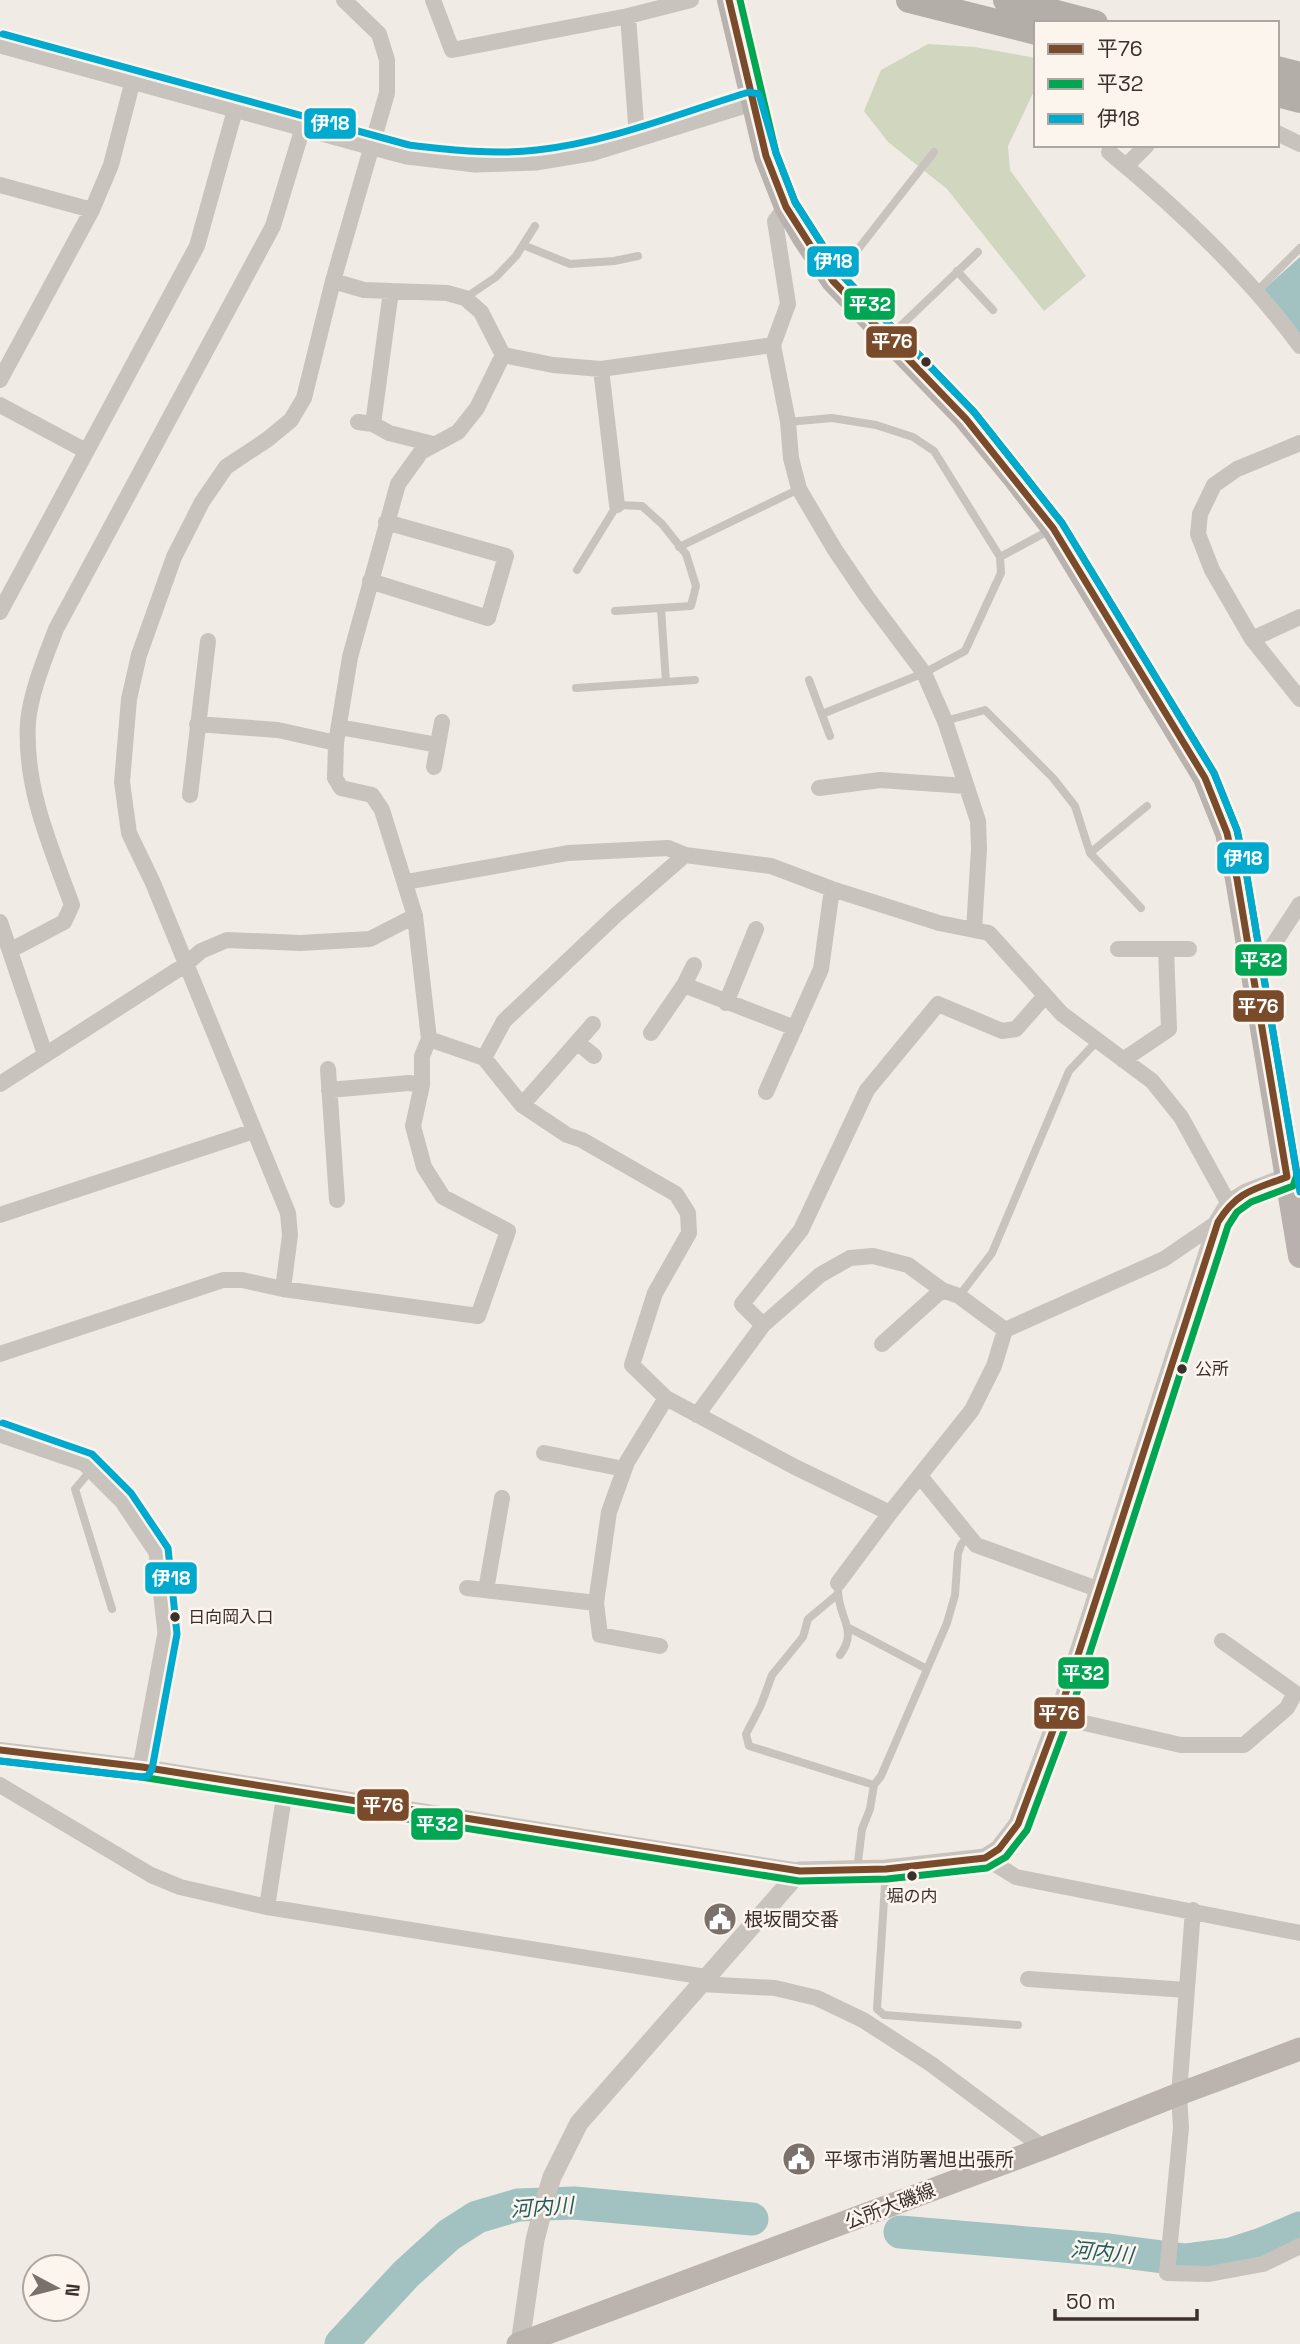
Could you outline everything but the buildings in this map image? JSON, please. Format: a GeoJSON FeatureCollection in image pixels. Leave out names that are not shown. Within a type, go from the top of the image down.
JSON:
{"type":"FeatureCollection","features":[{"type":"Feature","properties":{"kind":"highway"},"geometry":{"type":"LineString","coordinates":[[909,0],[1034,31]]}},
{"type":"Feature","properties":{"kind":"highway"},"geometry":{"type":"LineString","coordinates":[[1006,0],[1087,21]]}},
{"type":"Feature","properties":{"kind":"highway"},"geometry":{"type":"LineString","coordinates":[[1279,70],[1300,75]]}},
{"type":"Feature","properties":{"kind":"highway"},"geometry":{"type":"LineString","coordinates":[[1279,95],[1300,100]]}},
{"type":"Feature","properties":{"kind":"main road"},"geometry":{"type":"LineString","coordinates":[[729,0],[766,156],[786,207],[804,238],[833,281],[966,419],[1053,528],[1205,778],[1227,833],[1253,963],[1293,1176],[1300,1256]]}},
{"type":"Feature","properties":{"kind":"main road","name":"公所大磯線"},"geometry":{"type":"LineString","coordinates":[[520,2344],[1300,2049]]}},
{"type":"Feature","properties":{"kind":"street"},"geometry":{"type":"LineString","coordinates":[[283,1289],[290,1235],[288,1213],[153,883],[129,833],[121,782],[129,699],[139,655],[174,557],[202,502],[226,467],[268,439],[290,420],[304,398],[333,281],[387,93],[387,60],[379,34],[344,0]]}},
{"type":"Feature","properties":{"kind":"street"},"geometry":{"type":"LineString","coordinates":[[433,0],[452,50],[628,16],[691,0]]}},
{"type":"Feature","properties":{"kind":"street"},"geometry":{"type":"LineString","coordinates":[[628,16],[637,137]]}},
{"type":"Feature","properties":{"kind":"street"},"geometry":{"type":"LineString","coordinates":[[0,44],[407,155],[475,163],[537,161],[591,152],[752,102]]}},
{"type":"Feature","properties":{"kind":"street"},"geometry":{"type":"LineString","coordinates":[[0,380],[92,210],[111,164],[133,80]]}},
{"type":"Feature","properties":{"kind":"street"},"geometry":{"type":"LineString","coordinates":[[0,612],[197,246],[235,110]]}},
{"type":"Feature","properties":{"kind":"street"},"geometry":{"type":"LineString","coordinates":[[11,950],[64,922],[72,905],[38,814],[29,774],[29,720],[40,672],[55,629],[273,226],[303,127]]}},
{"type":"Feature","properties":{"kind":"street"},"geometry":{"type":"LineString","coordinates":[[1279,134],[1300,144]]}},
{"type":"Feature","properties":{"kind":"street"},"geometry":{"type":"LineString","coordinates":[[1126,166],[1145,147]]}},
{"type":"Feature","properties":{"kind":"street"},"geometry":{"type":"LineString","coordinates":[[1109,152],[1229,261],[1300,346]]}},
{"type":"Feature","properties":{"kind":"street"},"geometry":{"type":"LineString","coordinates":[[0,185],[92,210]]}},
{"type":"Feature","properties":{"kind":"street"},"geometry":{"type":"LineString","coordinates":[[786,207],[775,221],[788,303],[773,345],[788,422],[791,458],[799,489],[860,588],[924,673],[945,721],[978,821],[974,930]]}},
{"type":"Feature","properties":{"kind":"street"},"geometry":{"type":"LineString","coordinates":[[333,281],[364,290],[447,293],[466,298],[481,312],[503,355]]}},
{"type":"Feature","properties":{"kind":"street"},"geometry":{"type":"LineString","coordinates":[[391,291],[365,423],[389,433],[433,444]]}},
{"type":"Feature","properties":{"kind":"street"},"geometry":{"type":"LineString","coordinates":[[503,355],[554,365],[601,369],[773,345]]}},
{"type":"Feature","properties":{"kind":"street"},"geometry":{"type":"LineString","coordinates":[[0,1354],[223,1280],[242,1280],[283,1289],[478,1315],[508,1231],[443,1197],[424,1167],[413,1126],[422,1085],[422,1056],[429,1039],[415,916],[382,810],[372,795],[341,788],[335,778],[338,735],[350,657],[398,484],[421,452],[458,432],[477,408],[503,355]]}},
{"type":"Feature","properties":{"kind":"street"},"geometry":{"type":"LineString","coordinates":[[601,369],[617,505]]}},
{"type":"Feature","properties":{"kind":"street"},"geometry":{"type":"LineString","coordinates":[[0,405],[86,451]]}},
{"type":"Feature","properties":{"kind":"street"},"geometry":{"type":"LineString","coordinates":[[1299,697],[1252,639],[1212,570],[1198,534],[1199,514],[1214,485],[1237,469],[1300,443]]}},
{"type":"Feature","properties":{"kind":"street"},"geometry":{"type":"LineString","coordinates":[[370,581],[488,618],[506,556],[386,522]]}},
{"type":"Feature","properties":{"kind":"street"},"geometry":{"type":"LineString","coordinates":[[1252,639],[1300,617]]}},
{"type":"Feature","properties":{"kind":"street"},"geometry":{"type":"LineString","coordinates":[[190,795],[208,641]]}},
{"type":"Feature","properties":{"kind":"street"},"geometry":{"type":"LineString","coordinates":[[434,767],[442,722]]}},
{"type":"Feature","properties":{"kind":"street"},"geometry":{"type":"LineString","coordinates":[[197,724],[438,745]]}},
{"type":"Feature","properties":{"kind":"street"},"geometry":{"type":"LineString","coordinates":[[819,788],[880,780],[966,786]]}},
{"type":"Feature","properties":{"kind":"street"},"geometry":{"type":"LineString","coordinates":[[406,882],[568,853],[668,848],[685,855],[771,866],[832,889],[939,923],[989,933],[1062,1014],[1152,1081],[1181,1117],[1229,1204]]}},
{"type":"Feature","properties":{"kind":"street"},"geometry":{"type":"LineString","coordinates":[[484,1058],[504,1021],[616,915],[685,855]]}},
{"type":"Feature","properties":{"kind":"street"},"geometry":{"type":"LineString","coordinates":[[766,1092],[821,969],[832,889]]}},
{"type":"Feature","properties":{"kind":"street"},"geometry":{"type":"LineString","coordinates":[[1253,963],[1264,960],[1300,904]]}},
{"type":"Feature","properties":{"kind":"street"},"geometry":{"type":"LineString","coordinates":[[0,1084],[185,965],[201,951],[227,940],[300,943],[370,939],[415,916]]}},
{"type":"Feature","properties":{"kind":"street"},"geometry":{"type":"LineString","coordinates":[[0,922],[46,1055]]}},
{"type":"Feature","properties":{"kind":"street"},"geometry":{"type":"LineString","coordinates":[[726,1003],[756,929]]}},
{"type":"Feature","properties":{"kind":"street"},"geometry":{"type":"LineString","coordinates":[[1118,948],[1189,949]]}},
{"type":"Feature","properties":{"kind":"street"},"geometry":{"type":"LineString","coordinates":[[1123,1060],[1169,1029],[1166,949]]}},
{"type":"Feature","properties":{"kind":"street"},"geometry":{"type":"LineString","coordinates":[[651,1033],[684,985],[694,965]]}},
{"type":"Feature","properties":{"kind":"street"},"geometry":{"type":"LineString","coordinates":[[684,985],[795,1028]]}},
{"type":"Feature","properties":{"kind":"street"},"geometry":{"type":"LineString","coordinates":[[763,1325],[742,1304],[801,1230],[867,1090],[938,1004],[1002,1031],[1016,1029],[1045,996]]}},
{"type":"Feature","properties":{"kind":"street"},"geometry":{"type":"LineString","coordinates":[[522,1105],[593,1024]]}},
{"type":"Feature","properties":{"kind":"street"},"geometry":{"type":"LineString","coordinates":[[429,1039],[484,1058],[522,1105],[568,1135],[582,1140],[676,1194],[688,1213],[689,1233],[655,1293],[632,1365],[666,1398],[795,1467],[890,1513]]}},
{"type":"Feature","properties":{"kind":"street"},"geometry":{"type":"LineString","coordinates":[[577,1042],[594,1056]]}},
{"type":"Feature","properties":{"kind":"street"},"geometry":{"type":"LineString","coordinates":[[328,1069],[337,1200]]}},
{"type":"Feature","properties":{"kind":"street"},"geometry":{"type":"LineString","coordinates":[[329,1090],[409,1083],[422,1085]]}},
{"type":"Feature","properties":{"kind":"street"},"geometry":{"type":"LineString","coordinates":[[0,1215],[254,1131]]}},
{"type":"Feature","properties":{"kind":"street"},"geometry":{"type":"LineString","coordinates":[[0,1751],[142,1767],[800,1871],[886,1869],[985,1858],[999,1849],[1017,1824],[1058,1717],[1218,1222],[1229,1204],[1246,1193],[1293,1176]]}},
{"type":"Feature","properties":{"kind":"street"},"geometry":{"type":"LineString","coordinates":[[838,1588],[890,1513],[972,1410],[994,1366],[1005,1330],[1164,1259],[1218,1222]]}},
{"type":"Feature","properties":{"kind":"street"},"geometry":{"type":"LineString","coordinates":[[697,1415],[763,1325],[820,1275],[850,1258],[873,1256],[908,1265],[1005,1330]]}},
{"type":"Feature","properties":{"kind":"street"},"geometry":{"type":"LineString","coordinates":[[882,1344],[942,1290]]}},
{"type":"Feature","properties":{"kind":"street"},"geometry":{"type":"LineString","coordinates":[[660,1646],[600,1634],[596,1603],[609,1512],[624,1469],[666,1398]]}},
{"type":"Feature","properties":{"kind":"street"},"geometry":{"type":"LineString","coordinates":[[0,1433],[85,1462],[123,1500],[158,1552],[167,1633],[142,1767]]}},
{"type":"Feature","properties":{"kind":"street"},"geometry":{"type":"LineString","coordinates":[[544,1453],[624,1469]]}},
{"type":"Feature","properties":{"kind":"street"},"geometry":{"type":"LineString","coordinates":[[920,1476],[976,1545],[1100,1590]]}},
{"type":"Feature","properties":{"kind":"street"},"geometry":{"type":"LineString","coordinates":[[486,1590],[502,1498]]}},
{"type":"Feature","properties":{"kind":"street"},"geometry":{"type":"LineString","coordinates":[[467,1588],[596,1603]]}},
{"type":"Feature","properties":{"kind":"street"},"geometry":{"type":"LineString","coordinates":[[1058,1717],[1181,1745],[1244,1745],[1287,1708],[1298,1692],[1222,1641]]}},
{"type":"Feature","properties":{"kind":"street"},"geometry":{"type":"LineString","coordinates":[[0,1785],[151,1875],[180,1887],[267,1908],[704,1980],[775,1988],[817,1998],[863,2020],[931,2064],[1044,2148]]}},
{"type":"Feature","properties":{"kind":"street"},"geometry":{"type":"LineString","coordinates":[[267,1908],[285,1790]]}},
{"type":"Feature","properties":{"kind":"street"},"geometry":{"type":"LineString","coordinates":[[985,1858],[1016,1877],[1300,1933]]}},
{"type":"Feature","properties":{"kind":"street"},"geometry":{"type":"LineString","coordinates":[[520,2344],[548,2190],[579,2123],[800,1871]]}},
{"type":"Feature","properties":{"kind":"street"},"geometry":{"type":"LineString","coordinates":[[1193,1910],[1179,2094],[1181,2128],[1167,2273],[1209,2274],[1263,2264],[1300,2246]]}},
{"type":"Feature","properties":{"kind":"street"},"geometry":{"type":"LineString","coordinates":[[1028,1979],[1187,1990]]}},
{"type":"Feature","properties":{"kind":"lane"},"geometry":{"type":"LineString","coordinates":[[833,281],[934,152]]}},
{"type":"Feature","properties":{"kind":"lane"},"geometry":{"type":"LineString","coordinates":[[466,298],[496,276],[516,256],[535,226]]}},
{"type":"Feature","properties":{"kind":"lane"},"geometry":{"type":"LineString","coordinates":[[523,245],[570,264],[614,261],[638,256]]}},
{"type":"Feature","properties":{"kind":"lane"},"geometry":{"type":"LineString","coordinates":[[1256,291],[1300,248]]}},
{"type":"Feature","properties":{"kind":"lane"},"geometry":{"type":"LineString","coordinates":[[887,339],[978,252]]}},
{"type":"Feature","properties":{"kind":"lane"},"geometry":{"type":"LineString","coordinates":[[957,271],[993,310]]}},
{"type":"Feature","properties":{"kind":"lane"},"geometry":{"type":"LineString","coordinates":[[788,422],[832,418],[876,425],[913,437],[934,451],[1000,557],[1001,573],[965,651],[924,673],[822,714]]}},
{"type":"Feature","properties":{"kind":"lane"},"geometry":{"type":"LineString","coordinates":[[679,547],[799,489]]}},
{"type":"Feature","properties":{"kind":"lane"},"geometry":{"type":"LineString","coordinates":[[577,570],[617,505],[642,506],[662,524],[686,554],[696,586],[691,606],[615,611]]}},
{"type":"Feature","properties":{"kind":"lane"},"geometry":{"type":"LineString","coordinates":[[1000,557],[1053,528]]}},
{"type":"Feature","properties":{"kind":"lane"},"geometry":{"type":"LineString","coordinates":[[661,608],[666,682]]}},
{"type":"Feature","properties":{"kind":"lane"},"geometry":{"type":"LineString","coordinates":[[576,688],[695,680]]}},
{"type":"Feature","properties":{"kind":"lane"},"geometry":{"type":"LineString","coordinates":[[809,680],[830,736]]}},
{"type":"Feature","properties":{"kind":"lane"},"geometry":{"type":"LineString","coordinates":[[945,721],[985,710],[1053,778],[1074,806],[1090,853],[1141,908]]}},
{"type":"Feature","properties":{"kind":"lane"},"geometry":{"type":"LineString","coordinates":[[1090,853],[1147,806]]}},
{"type":"Feature","properties":{"kind":"lane"},"geometry":{"type":"LineString","coordinates":[[958,1296],[992,1253],[1069,1072],[1097,1041]]}},
{"type":"Feature","properties":{"kind":"lane"},"geometry":{"type":"LineString","coordinates":[[92,1469],[75,1489],[112,1609]]}},
{"type":"Feature","properties":{"kind":"lane"},"geometry":{"type":"LineString","coordinates":[[857,1870],[862,1829],[870,1809],[874,1785],[881,1776],[947,1623],[955,1595],[958,1553],[968,1535]]}},
{"type":"Feature","properties":{"kind":"lane"},"geometry":{"type":"LineString","coordinates":[[838,1588],[843,1619],[849,1628],[927,1669]]}},
{"type":"Feature","properties":{"kind":"lane"},"geometry":{"type":"LineString","coordinates":[[838,1588],[808,1619],[803,1637],[772,1675],[746,1734],[749,1746],[874,1785]]}},
{"type":"Feature","properties":{"kind":"lane"},"geometry":{"type":"LineString","coordinates":[[840,1655],[847,1646],[849,1628]]}},
{"type":"Feature","properties":{"kind":"lane"},"geometry":{"type":"LineString","coordinates":[[886,1869],[877,2009],[884,2015],[1018,2025]]}},
{"type":"Feature","properties":{"kind":"green space"},"geometry":{"type":"Polygon","coordinates":[[[928,44],[975,47],[1034,58],[1034,91],[1008,146],[1010,170],[1086,276],[1044,311],[947,189],[888,142],[864,111],[881,70],[928,44]]]}},
{"type":"Feature","properties":{"kind":"water"},"geometry":{"type":"Polygon","coordinates":[[[1300,257],[1300,335],[1262,291],[1300,257]]]}},
{"type":"Feature","properties":{"kind":"waterway","name":"河内川"},"geometry":{"type":"LineString","coordinates":[[341,2344],[406,2274],[449,2235],[477,2217],[518,2205],[574,2203],[752,2219]]}},
{"type":"Feature","properties":{"kind":"waterway","name":"河内川"},"geometry":{"type":"LineString","coordinates":[[900,2232],[1109,2250],[1185,2260],[1231,2254],[1300,2228]]}},
{"type":"Feature","properties":{"kind":"transit line","name":"平76"},"geometry":{"type":"LineString","coordinates":[[0,1750],[142,1767],[800,1871],[886,1869],[985,1858],[999,1849],[1018,1824],[1058,1717],[1218,1222],[1240,1197],[1287,1177],[1237,879],[1227,833],[1205,778],[1053,528],[966,419],[833,281],[786,207],[766,156],[729,0]]}},
{"type":"Feature","properties":{"kind":"transit line","name":"平32"},"geometry":{"type":"LineString","coordinates":[[0,1761],[141,1777],[799,1881],[887,1879],[987,1868],[1006,1857],[1027,1830],[1068,1720],[1228,1226],[1237,1212],[1251,1202],[1293,1186],[1297,1175],[1247,877],[1237,830],[1214,773],[1062,523],[974,412],[841,274],[795,202],[776,153],[740,0]]}},
{"type":"Feature","properties":{"kind":"transit line","name":"伊18"},"geometry":{"type":"LineString","coordinates":[[3,34],[409,145],[457,150],[537,150],[591,141],[749,92],[759,94],[776,153],[795,202],[841,274],[974,412],[1062,523],[1214,773],[1237,830],[1247,877],[1300,1192]]}},
{"type":"Feature","properties":{"kind":"transit line","name":"伊18"},"geometry":{"type":"LineString","coordinates":[[0,1761],[148,1776],[152,1769],[177,1634],[168,1548],[131,1493],[92,1454],[3,1423]]}},
{"type":"Feature","properties":{"kind":"place","name":"公所"},"geometry":{"type":"Point","coordinates":[1182,1369]}},
{"type":"Feature","properties":{"kind":"place","name":"日向岡入口"},"geometry":{"type":"Point","coordinates":[175,1617]}},
{"type":"Feature","properties":{"kind":"place","name":"堀の内"},"geometry":{"type":"Point","coordinates":[912,1876]}},
{"type":"Feature","properties":{"kind":"place","name":"根坂間交番"},"geometry":{"type":"Point","coordinates":[720,1919]}},
{"type":"Feature","properties":{"kind":"place","name":"平塚市消防署旭出張所"},"geometry":{"type":"Point","coordinates":[799,2159]}}]}
